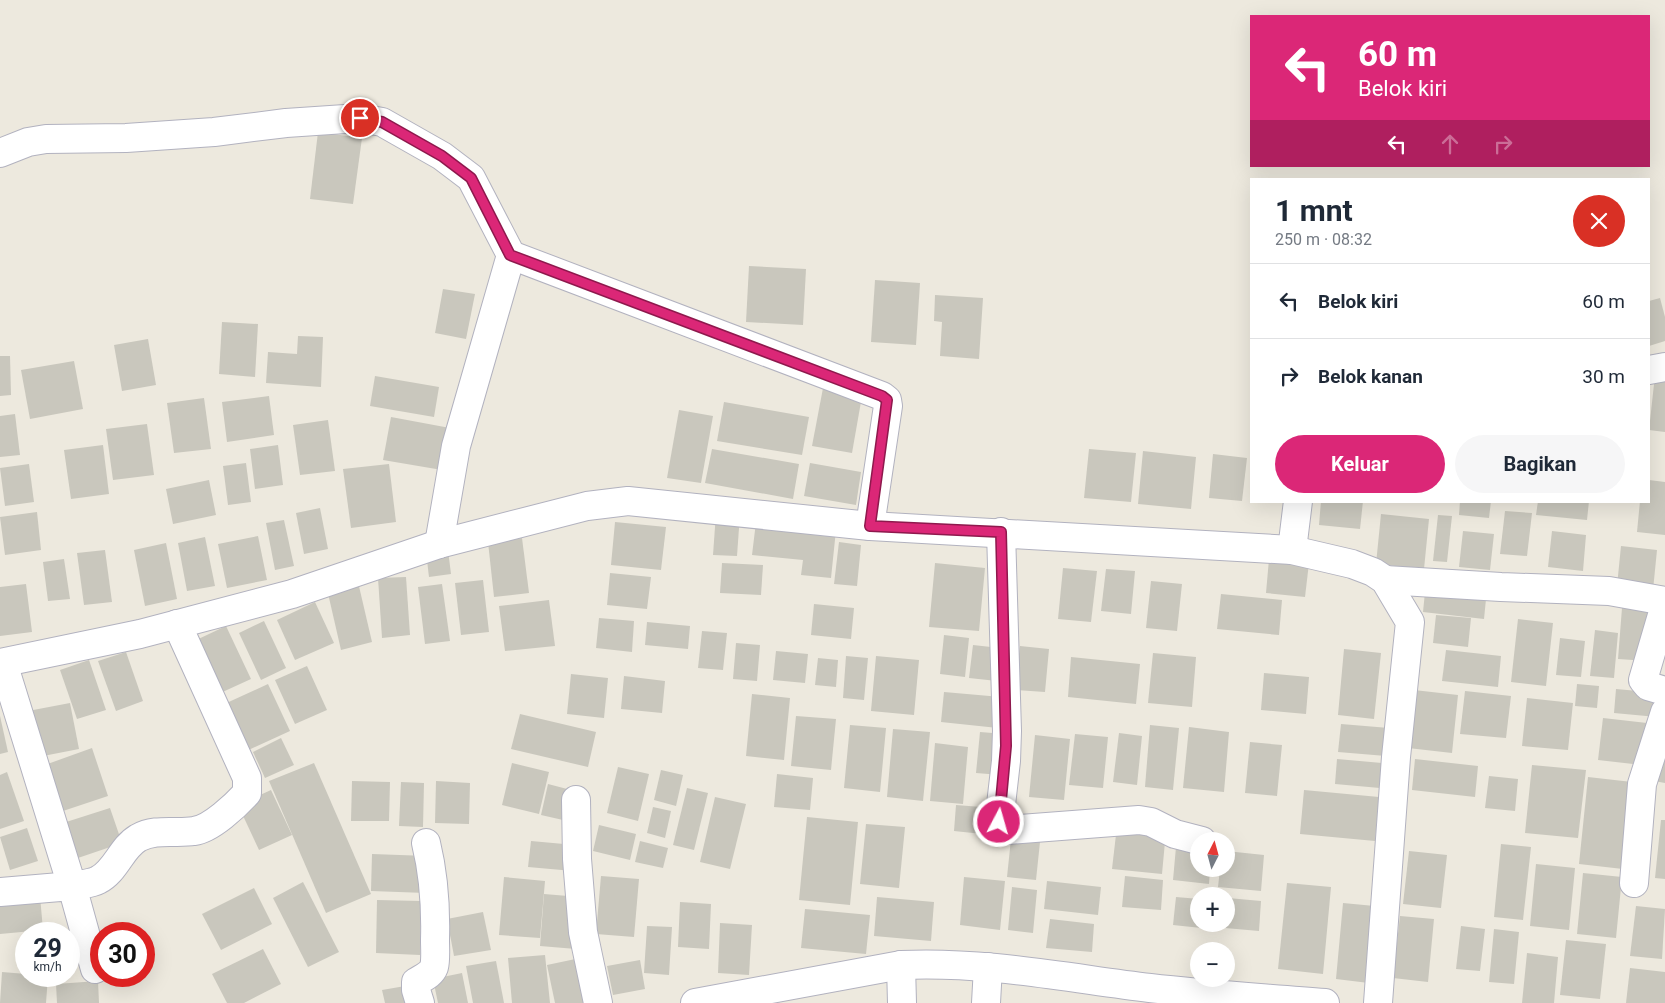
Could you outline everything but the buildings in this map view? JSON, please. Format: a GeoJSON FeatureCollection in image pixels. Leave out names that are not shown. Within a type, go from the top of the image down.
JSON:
{"type":"FeatureCollection","features":[{"type":"Feature","properties":{"kind":"street"},"geometry":{"type":"LineString","coordinates":[[0,153],[28,142],[46,139],[126,138],[204,133],[286,123],[360,118],[382,122],[442,156],[471,178],[510,255],[882,396],[887,400],[888,406],[870,526]]}},
{"type":"Feature","properties":{"kind":"street"},"geometry":{"type":"LineString","coordinates":[[439,544],[456,446],[510,255]]}},
{"type":"Feature","properties":{"kind":"street"},"geometry":{"type":"LineString","coordinates":[[1650,370],[1665,367]]}},
{"type":"Feature","properties":{"kind":"street"},"geometry":{"type":"LineString","coordinates":[[90,951],[72,886],[1,663],[140,634],[292,594],[439,544],[587,506],[628,501],[822,519],[870,526],[1292,550],[1352,564],[1373,572],[1385,580],[1410,622],[1396,757],[1378,1003]]}},
{"type":"Feature","properties":{"kind":"street"},"geometry":{"type":"LineString","coordinates":[[1292,550],[1298,503]]}},
{"type":"Feature","properties":{"kind":"street"},"geometry":{"type":"LineString","coordinates":[[1001,532],[1006,731],[1006,761],[999,822],[1001,827],[1008,830],[1139,820],[1150,822],[1175,834],[1190,838]]}},
{"type":"Feature","properties":{"kind":"street"},"geometry":{"type":"LineString","coordinates":[[1385,580],[1609,591],[1665,601]]}},
{"type":"Feature","properties":{"kind":"street"},"geometry":{"type":"LineString","coordinates":[[1665,605],[1643,680],[1648,686],[1665,691]]}},
{"type":"Feature","properties":{"kind":"street"},"geometry":{"type":"LineString","coordinates":[[0,892],[72,886],[98,880],[115,866],[135,840],[167,830],[196,831],[232,809],[247,793],[247,778],[177,624]]}},
{"type":"Feature","properties":{"kind":"street"},"geometry":{"type":"LineString","coordinates":[[1634,883],[1642,784],[1665,712]]}},
{"type":"Feature","properties":{"kind":"street"},"geometry":{"type":"LineString","coordinates":[[576,800],[577,859],[583,932],[598,1003]]}},
{"type":"Feature","properties":{"kind":"street"},"geometry":{"type":"LineString","coordinates":[[420,1003],[416,982],[430,973],[434,967],[436,897],[426,843]]}},
{"type":"Feature","properties":{"kind":"street"},"geometry":{"type":"LineString","coordinates":[[695,1003],[805,994],[901,982],[927,964],[987,982],[1152,997],[1325,1003]]}},
{"type":"Feature","properties":{"kind":"route"},"geometry":{"type":"LineString","coordinates":[[360,118],[382,122],[442,156],[471,178],[493,218],[510,255],[882,396],[887,400],[888,406],[870,526],[1001,532],[1006,761],[999,822]]}}]}
